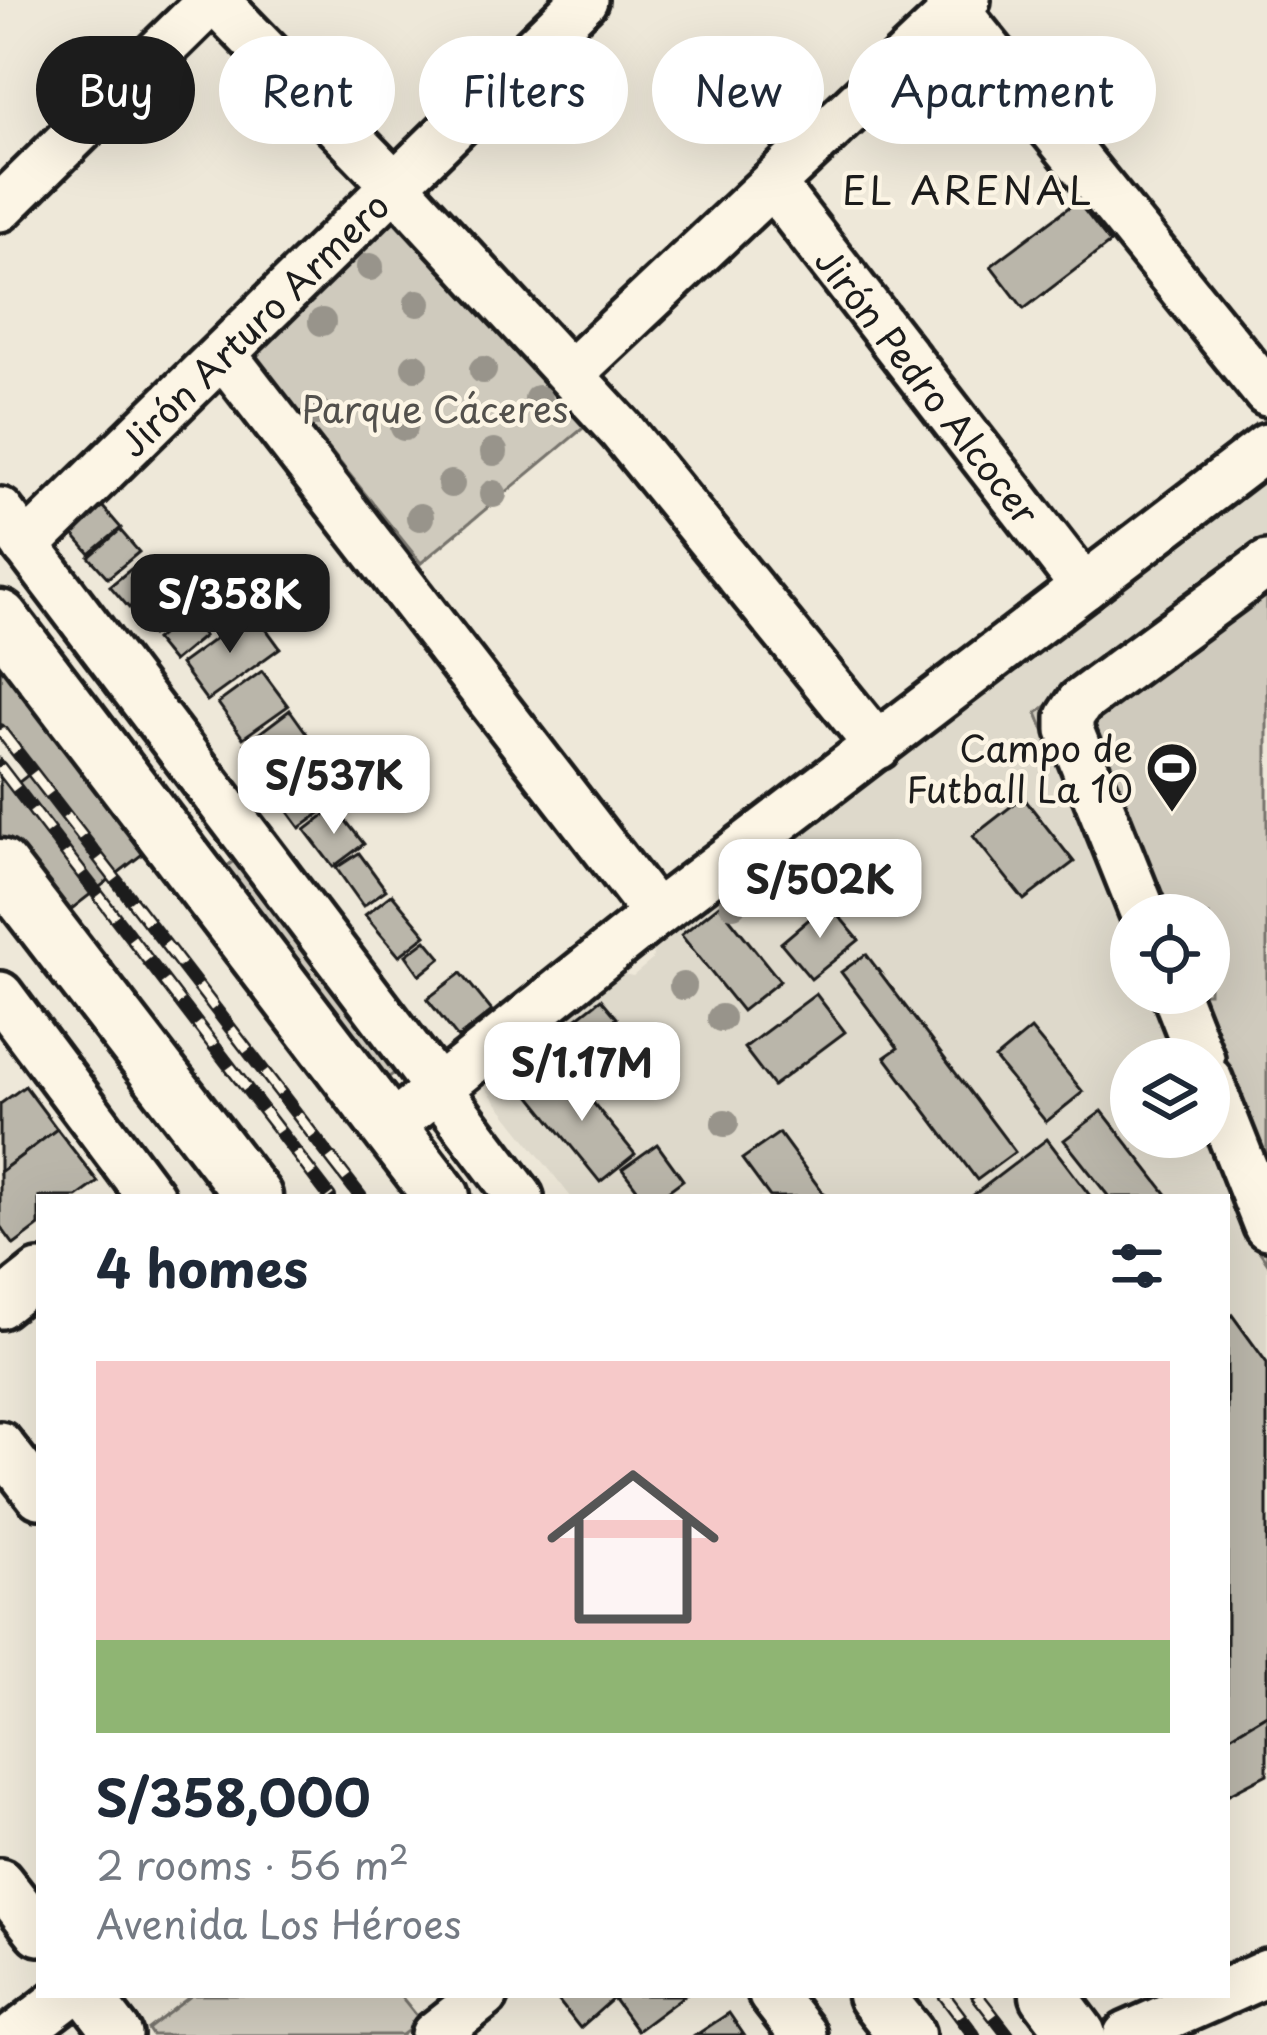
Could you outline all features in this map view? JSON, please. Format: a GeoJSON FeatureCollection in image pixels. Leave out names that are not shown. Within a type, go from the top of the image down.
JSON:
{"type":"FeatureCollection","features":[{"type":"Feature","properties":{"kind":"main road"},"geometry":{"type":"LineString","coordinates":[[0,618],[440,1194]]}},
{"type":"Feature","properties":{"kind":"main road"},"geometry":{"type":"LineString","coordinates":[[0,867],[252,1194]]}},
{"type":"Feature","properties":{"kind":"main road"},"geometry":{"type":"LineString","coordinates":[[877,1998],[907,2035]]}},
{"type":"Feature","properties":{"kind":"main road"},"geometry":{"type":"LineString","coordinates":[[1050,1998],[1078,2035]]}},
{"type":"Feature","properties":{"kind":"street"},"geometry":{"type":"LineString","coordinates":[[0,208],[213,0],[395,185],[637,449],[878,746]]}},
{"type":"Feature","properties":{"kind":"street","name":"Jirón Arturo Armero"},"geometry":{"type":"LineString","coordinates":[[13,528],[223,354],[584,0]]}},
{"type":"Feature","properties":{"kind":"street"},"geometry":{"type":"LineString","coordinates":[[570,374],[958,3],[1267,393]]}},
{"type":"Feature","properties":{"kind":"street","name":"Jirón Pedro Alcocer"},"geometry":{"type":"LineString","coordinates":[[772,184],[1084,587]]}},
{"type":"Feature","properties":{"kind":"street"},"geometry":{"type":"LineString","coordinates":[[223,354],[656,914]]}},
{"type":"Feature","properties":{"kind":"street"},"geometry":{"type":"LineString","coordinates":[[390,1127],[656,914],[1267,447]]}},
{"type":"Feature","properties":{"kind":"street"},"geometry":{"type":"LineString","coordinates":[[13,528],[518,1194]]}},
{"type":"Feature","properties":{"kind":"street"},"geometry":{"type":"LineString","coordinates":[[1136,894],[1070,730],[1070,717],[1080,702],[1267,564]]}},
{"type":"Feature","properties":{"kind":"street"},"geometry":{"type":"LineString","coordinates":[[0,995],[144,1194]]}},
{"type":"Feature","properties":{"kind":"street"},"geometry":{"type":"LineString","coordinates":[[1230,1133],[1267,1226]]}},
{"type":"Feature","properties":{"kind":"street"},"geometry":{"type":"LineString","coordinates":[[0,1305],[36,1276]]}},
{"type":"Feature","properties":{"kind":"street"},"geometry":{"type":"LineString","coordinates":[[0,1445],[36,1491]]}},
{"type":"Feature","properties":{"kind":"street"},"geometry":{"type":"LineString","coordinates":[[0,1882],[36,1928]]}},
{"type":"Feature","properties":{"kind":"street"},"geometry":{"type":"LineString","coordinates":[[1230,1990],[1267,1973]]}},
{"type":"Feature","properties":{"kind":"street"},"geometry":{"type":"LineString","coordinates":[[16,2035],[64,1998]]}},
{"type":"Feature","properties":{"kind":"street"},"geometry":{"type":"LineString","coordinates":[[90,1998],[119,2035]]}},
{"type":"Feature","properties":{"kind":"street"},"geometry":{"type":"LineString","coordinates":[[774,1998],[803,2035]]}},
{"type":"Feature","properties":{"kind":"street"},"geometry":{"type":"LineString","coordinates":[[1127,2035],[1211,1998]]}},
{"type":"Feature","properties":{"kind":"shaded area"},"geometry":{"type":"Polygon","coordinates":[[[1267,449],[1267,1363],[1230,1311],[1230,1194],[569,1194],[480,1081],[618,973],[633,976],[652,960],[655,945],[1267,449]]]}},
{"type":"Feature","properties":{"kind":"green space","name":"Parque Cáceres"},"geometry":{"type":"Polygon","coordinates":[[[402,211],[594,419],[421,563],[251,352],[402,211]]]}},
{"type":"Feature","properties":{"kind":"green space","name":"Campo de Futball La 10"},"geometry":{"type":"Polygon","coordinates":[[[1267,543],[1267,1262],[1246,1232],[1230,1157],[1230,1038],[1168,1038],[1158,1014],[1230,1014],[1230,894],[1110,894],[1037,713],[1267,543]]]}},
{"type":"Feature","properties":{"kind":"green space"},"geometry":{"type":"Polygon","coordinates":[[[242,855],[402,1068],[379,1084],[220,871],[242,855]]]}},
{"type":"Feature","properties":{"kind":"green space"},"geometry":{"type":"Polygon","coordinates":[[[188,1998],[402,1998],[421,2021],[402,2035],[152,2035],[148,2029],[188,1998]]]}},
{"type":"Feature","properties":{"kind":"building"},"geometry":{"type":"Polygon","coordinates":[[[1077,201],[1110,243],[1024,309],[991,266],[1077,201]]]}},
{"type":"Feature","properties":{"kind":"building"},"geometry":{"type":"Polygon","coordinates":[[[102,506],[121,528],[90,554],[71,532],[102,506]]]}},
{"type":"Feature","properties":{"kind":"building"},"geometry":{"type":"Polygon","coordinates":[[[120,530],[139,552],[108,578],[89,557],[120,530]]]}},
{"type":"Feature","properties":{"kind":"building"},"geometry":{"type":"Polygon","coordinates":[[[142,560],[160,582],[129,608],[110,586],[142,560]]]}},
{"type":"Feature","properties":{"kind":"building"},"geometry":{"type":"Polygon","coordinates":[[[163,588],[182,610],[151,636],[132,614],[163,588]]]}},
{"type":"Feature","properties":{"kind":"building"},"geometry":{"type":"Polygon","coordinates":[[[253,611],[280,648],[207,701],[180,664],[253,611]]]}},
{"type":"Feature","properties":{"kind":"building"},"geometry":{"type":"Polygon","coordinates":[[[186,614],[204,636],[173,662],[155,640],[186,614]]]}},
{"type":"Feature","properties":{"kind":"building"},"geometry":{"type":"Polygon","coordinates":[[[0,656],[149,849],[56,921],[0,848],[0,760],[18,783],[32,772],[0,731],[0,656]]]}},
{"type":"Feature","properties":{"kind":"building"},"geometry":{"type":"Polygon","coordinates":[[[262,671],[288,706],[243,738],[218,703],[262,671]]]}},
{"type":"Feature","properties":{"kind":"building"},"geometry":{"type":"Polygon","coordinates":[[[290,710],[307,734],[262,767],[245,744],[290,710]]]}},
{"type":"Feature","properties":{"kind":"building"},"geometry":{"type":"Polygon","coordinates":[[[311,737],[321,752],[273,784],[263,769],[311,737]]]}},
{"type":"Feature","properties":{"kind":"building"},"geometry":{"type":"Polygon","coordinates":[[[324,753],[336,770],[328,776],[344,796],[300,828],[272,790],[324,753]]]}},
{"type":"Feature","properties":{"kind":"building"},"geometry":{"type":"Polygon","coordinates":[[[1023,797],[1074,862],[1024,900],[973,836],[1023,797]]]}},
{"type":"Feature","properties":{"kind":"building"},"geometry":{"type":"Polygon","coordinates":[[[335,807],[364,844],[333,867],[305,830],[335,807]]]}},
{"type":"Feature","properties":{"kind":"building"},"geometry":{"type":"Polygon","coordinates":[[[359,853],[386,890],[363,906],[336,868],[359,853]]]}},
{"type":"Feature","properties":{"kind":"building"},"geometry":{"type":"Polygon","coordinates":[[[392,894],[426,935],[399,956],[365,915],[392,894]]]}},
{"type":"Feature","properties":{"kind":"building"},"geometry":{"type":"Polygon","coordinates":[[[828,903],[859,940],[811,979],[781,943],[828,903]]]}},
{"type":"Feature","properties":{"kind":"building"},"geometry":{"type":"Polygon","coordinates":[[[719,905],[780,981],[742,1011],[681,935],[719,905]]]}},
{"type":"Feature","properties":{"kind":"building"},"geometry":{"type":"Polygon","coordinates":[[[426,940],[441,958],[420,975],[406,955],[426,940]]]}},
{"type":"Feature","properties":{"kind":"building"},"geometry":{"type":"Polygon","coordinates":[[[866,954],[1015,1152],[977,1180],[885,1057],[898,1048],[841,972],[866,954]]]}},
{"type":"Feature","properties":{"kind":"building"},"geometry":{"type":"Polygon","coordinates":[[[461,973],[492,1011],[458,1038],[427,999],[461,973]]]}},
{"type":"Feature","properties":{"kind":"building"},"geometry":{"type":"Polygon","coordinates":[[[816,994],[845,1032],[773,1086],[744,1048],[816,994]]]}},
{"type":"Feature","properties":{"kind":"building"},"geometry":{"type":"Polygon","coordinates":[[[601,999],[617,1018],[574,1052],[558,1033],[601,999]]]}},
{"type":"Feature","properties":{"kind":"building"},"geometry":{"type":"Polygon","coordinates":[[[623,1023],[641,1031],[649,1049],[641,1067],[623,1075],[605,1067],[597,1049],[605,1031],[623,1023]]]}},
{"type":"Feature","properties":{"kind":"building"},"geometry":{"type":"Polygon","coordinates":[[[1031,1029],[1083,1092],[1046,1122],[995,1059],[1031,1029]]]}},
{"type":"Feature","properties":{"kind":"building"},"geometry":{"type":"Polygon","coordinates":[[[563,1066],[635,1154],[600,1182],[529,1094],[563,1066]]]}},
{"type":"Feature","properties":{"kind":"building"},"geometry":{"type":"Polygon","coordinates":[[[25,1086],[57,1129],[0,1172],[0,1104],[25,1086]]]}},
{"type":"Feature","properties":{"kind":"building"},"geometry":{"type":"Polygon","coordinates":[[[1102,1111],[1110,1121],[1110,1158],[1139,1158],[1167,1194],[1107,1194],[1064,1140],[1102,1111]]]}},
{"type":"Feature","properties":{"kind":"building"},"geometry":{"type":"Polygon","coordinates":[[[57,1129],[98,1182],[81,1194],[36,1194],[36,1228],[14,1245],[0,1226],[0,1172],[57,1129]]]}},
{"type":"Feature","properties":{"kind":"building"},"geometry":{"type":"Polygon","coordinates":[[[779,1133],[824,1194],[768,1194],[742,1159],[779,1133]]]}},
{"type":"Feature","properties":{"kind":"building"},"geometry":{"type":"Polygon","coordinates":[[[1047,1139],[1089,1194],[975,1194],[1047,1139]]]}},
{"type":"Feature","properties":{"kind":"building"},"geometry":{"type":"Polygon","coordinates":[[[657,1144],[683,1180],[664,1194],[641,1194],[622,1169],[657,1144]]]}},
{"type":"Feature","properties":{"kind":"building"},"geometry":{"type":"Polygon","coordinates":[[[1230,1317],[1267,1363],[1267,1714],[1230,1736],[1230,1317]]]}},
{"type":"Feature","properties":{"kind":"building"},"geometry":{"type":"Polygon","coordinates":[[[1267,1714],[1267,1774],[1230,1793],[1230,1736],[1267,1714]]]}},
{"type":"Feature","properties":{"kind":"building"},"geometry":{"type":"Polygon","coordinates":[[[556,1998],[614,1998],[580,2028],[556,1998]]]}},
{"type":"Feature","properties":{"kind":"building"},"geometry":{"type":"Polygon","coordinates":[[[613,1998],[681,1998],[637,2031],[613,1998]]]}},
{"type":"Feature","properties":{"kind":"building"},"geometry":{"type":"Polygon","coordinates":[[[729,2013],[744,2035],[696,2035],[729,2013]]]}},
{"type":"Feature","properties":{"kind":"railway"},"geometry":{"type":"LineString","coordinates":[[0,730],[359,1194]]}},
{"type":"Feature","properties":{"kind":"railway"},"geometry":{"type":"LineString","coordinates":[[0,767],[328,1194]]}},
{"type":"Feature","properties":{"kind":"railway"},"geometry":{"type":"LineString","coordinates":[[946,1998],[974,2035]]}},
{"type":"Feature","properties":{"kind":"railway"},"geometry":{"type":"LineString","coordinates":[[979,1998],[1008,2035]]}},
{"type":"Feature","properties":{"kind":"place","name":"Campo de Futball La 10"},"geometry":{"type":"Point","coordinates":[1172,814]}},
{"type":"Feature","properties":{"kind":"district","name":"EL ARENAL"},"geometry":{"type":"Point","coordinates":[968,188]}}]}
